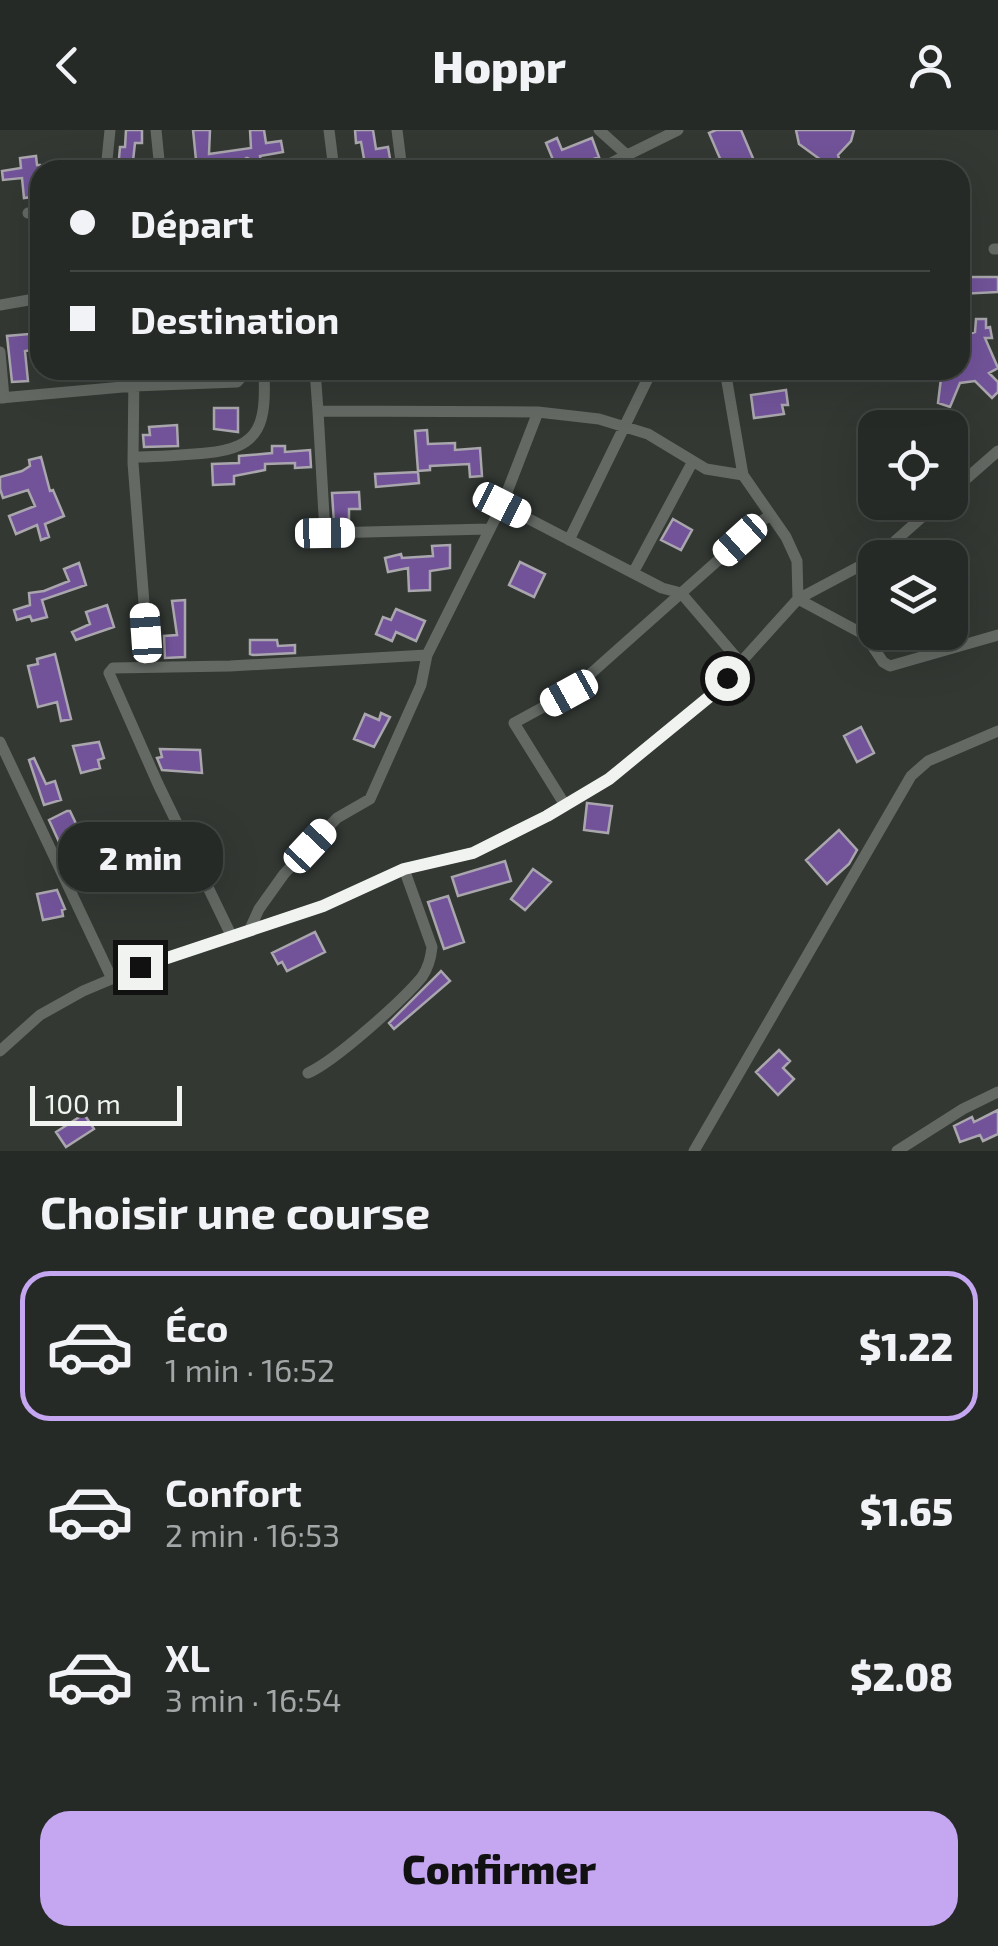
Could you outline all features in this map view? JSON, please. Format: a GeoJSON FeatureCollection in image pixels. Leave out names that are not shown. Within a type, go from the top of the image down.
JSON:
{"type":"FeatureCollection","features":[{"type":"Feature","properties":{"kind":"street"},"geometry":{"type":"LineString","coordinates":[[107,160],[110,130]]}},
{"type":"Feature","properties":{"kind":"street"},"geometry":{"type":"LineString","coordinates":[[156,130],[159,160]]}},
{"type":"Feature","properties":{"kind":"street"},"geometry":{"type":"LineString","coordinates":[[329,130],[333,160]]}},
{"type":"Feature","properties":{"kind":"street"},"geometry":{"type":"LineString","coordinates":[[397,130],[401,160]]}},
{"type":"Feature","properties":{"kind":"street"},"geometry":{"type":"LineString","coordinates":[[599,130],[629,160]]}},
{"type":"Feature","properties":{"kind":"street"},"geometry":{"type":"LineString","coordinates":[[619,160],[678,130]]}},
{"type":"Feature","properties":{"kind":"street"},"geometry":{"type":"LineString","coordinates":[[0,305],[30,300]]}},
{"type":"Feature","properties":{"kind":"street"},"geometry":{"type":"LineString","coordinates":[[0,352],[2,398],[239,380]]}},
{"type":"Feature","properties":{"kind":"street"},"geometry":{"type":"LineString","coordinates":[[134,380],[134,457],[149,667]]}},
{"type":"Feature","properties":{"kind":"street"},"geometry":{"type":"LineString","coordinates":[[134,457],[233,451],[248,442],[258,428],[264,380]]}},
{"type":"Feature","properties":{"kind":"street"},"geometry":{"type":"LineString","coordinates":[[316,380],[325,533],[489,528]]}},
{"type":"Feature","properties":{"kind":"street"},"geometry":{"type":"LineString","coordinates":[[569,540],[647,380]]}},
{"type":"Feature","properties":{"kind":"street"},"geometry":{"type":"LineString","coordinates":[[727,380],[743,476],[797,560],[798,599]]}},
{"type":"Feature","properties":{"kind":"street"},"geometry":{"type":"LineString","coordinates":[[318,412],[538,412],[598,419],[648,434],[706,469],[743,476]]}},
{"type":"Feature","properties":{"kind":"street"},"geometry":{"type":"LineString","coordinates":[[250,931],[259,909],[284,874],[336,818],[370,799],[421,685],[427,655],[502,505],[538,412]]}},
{"type":"Feature","properties":{"kind":"street"},"geometry":{"type":"LineString","coordinates":[[968,477],[998,451]]}},
{"type":"Feature","properties":{"kind":"street"},"geometry":{"type":"LineString","coordinates":[[634,573],[693,461]]}},
{"type":"Feature","properties":{"kind":"street"},"geometry":{"type":"LineString","coordinates":[[502,505],[662,588],[681,592],[741,663]]}},
{"type":"Feature","properties":{"kind":"street"},"geometry":{"type":"LineString","coordinates":[[565,806],[514,723],[569,693],[770,514]]}},
{"type":"Feature","properties":{"kind":"street"},"geometry":{"type":"LineString","coordinates":[[896,540],[918,520]]}},
{"type":"Feature","properties":{"kind":"street"},"geometry":{"type":"LineString","coordinates":[[0,1052],[40,1014],[112,979],[323,906],[404,869],[473,853],[565,806],[609,779],[714,693],[798,599],[858,567]]}},
{"type":"Feature","properties":{"kind":"street"},"geometry":{"type":"LineString","coordinates":[[798,599],[864,635],[890,666],[998,635]]}},
{"type":"Feature","properties":{"kind":"street"},"geometry":{"type":"LineString","coordinates":[[232,937],[109,673],[113,668],[427,655]]}},
{"type":"Feature","properties":{"kind":"street"},"geometry":{"type":"LineString","coordinates":[[694,1151],[911,776],[928,761],[998,730]]}},
{"type":"Feature","properties":{"kind":"street"},"geometry":{"type":"LineString","coordinates":[[0,742],[112,979]]}},
{"type":"Feature","properties":{"kind":"street"},"geometry":{"type":"LineString","coordinates":[[308,1074],[326,1065],[423,976],[432,948],[404,869]]}},
{"type":"Feature","properties":{"kind":"street"},"geometry":{"type":"LineString","coordinates":[[897,1151],[963,1108],[998,1092]]}},
{"type":"Feature","properties":{"kind":"building"},"geometry":{"type":"Polygon","coordinates":[[[126,130],[142,130],[142,143],[135,143],[133,160],[119,160],[120,147],[125,147],[126,130]]]}},
{"type":"Feature","properties":{"kind":"building"},"geometry":{"type":"Polygon","coordinates":[[[193,130],[210,130],[209,154],[251,148],[250,130],[264,130],[266,143],[281,141],[283,152],[260,156],[261,160],[196,160],[193,130]]]}},
{"type":"Feature","properties":{"kind":"building"},"geometry":{"type":"Polygon","coordinates":[[[355,130],[373,130],[376,149],[388,147],[390,160],[364,160],[361,142],[356,143],[355,130]]]}},
{"type":"Feature","properties":{"kind":"building"},"geometry":{"type":"Polygon","coordinates":[[[741,130],[754,160],[721,160],[709,133],[741,130]]]}},
{"type":"Feature","properties":{"kind":"building"},"geometry":{"type":"Polygon","coordinates":[[[796,130],[854,130],[851,141],[838,155],[839,160],[821,160],[799,144],[796,130]]]}},
{"type":"Feature","properties":{"kind":"building"},"geometry":{"type":"Polygon","coordinates":[[[557,138],[562,150],[592,138],[599,157],[553,160],[546,143],[557,138]]]}},
{"type":"Feature","properties":{"kind":"building"},"geometry":{"type":"Polygon","coordinates":[[[36,156],[36,160],[30,160],[30,197],[24,198],[22,178],[3,180],[2,171],[21,168],[20,158],[36,156]]]}},
{"type":"Feature","properties":{"kind":"building"},"geometry":{"type":"Polygon","coordinates":[[[970,277],[998,277],[998,292],[970,293],[970,277]]]}},
{"type":"Feature","properties":{"kind":"building"},"geometry":{"type":"Polygon","coordinates":[[[976,319],[986,319],[992,338],[985,338],[998,368],[989,373],[998,382],[998,392],[992,398],[975,381],[960,383],[950,407],[938,403],[941,380],[970,380],[970,334],[975,332],[976,319]]]}},
{"type":"Feature","properties":{"kind":"building"},"geometry":{"type":"Polygon","coordinates":[[[30,334],[30,350],[25,351],[28,381],[12,382],[7,336],[30,334]]]}},
{"type":"Feature","properties":{"kind":"building"},"geometry":{"type":"Polygon","coordinates":[[[786,390],[788,405],[782,405],[784,414],[754,418],[751,395],[786,390]]]}},
{"type":"Feature","properties":{"kind":"building"},"geometry":{"type":"Polygon","coordinates":[[[214,408],[238,408],[238,432],[214,429],[214,408]]]}},
{"type":"Feature","properties":{"kind":"building"},"geometry":{"type":"Polygon","coordinates":[[[177,425],[178,446],[144,447],[143,435],[150,435],[149,427],[177,425]]]}},
{"type":"Feature","properties":{"kind":"building"},"geometry":{"type":"Polygon","coordinates":[[[427,430],[428,444],[455,443],[455,450],[480,448],[482,476],[470,477],[469,464],[430,466],[430,470],[418,471],[415,431],[427,430]]]}},
{"type":"Feature","properties":{"kind":"building"},"geometry":{"type":"Polygon","coordinates":[[[272,446],[285,446],[285,452],[310,450],[311,467],[265,464],[265,470],[234,476],[234,484],[213,485],[212,464],[239,463],[239,456],[272,453],[272,446]]]}},
{"type":"Feature","properties":{"kind":"building"},"geometry":{"type":"Polygon","coordinates":[[[41,457],[50,491],[53,490],[64,516],[45,524],[49,537],[41,540],[37,525],[16,534],[9,516],[35,506],[28,490],[3,498],[0,477],[22,471],[30,466],[29,460],[41,457]]]}},
{"type":"Feature","properties":{"kind":"building"},"geometry":{"type":"Polygon","coordinates":[[[418,472],[419,483],[376,487],[375,474],[418,472]]]}},
{"type":"Feature","properties":{"kind":"building"},"geometry":{"type":"Polygon","coordinates":[[[359,492],[360,509],[349,509],[349,523],[334,523],[332,493],[359,492]]]}},
{"type":"Feature","properties":{"kind":"building"},"geometry":{"type":"Polygon","coordinates":[[[673,519],[692,530],[681,550],[661,540],[673,519]]]}},
{"type":"Feature","properties":{"kind":"building"},"geometry":{"type":"Polygon","coordinates":[[[450,545],[450,568],[430,571],[430,590],[409,591],[408,568],[388,572],[385,558],[401,554],[402,558],[433,556],[432,546],[450,545]]]}},
{"type":"Feature","properties":{"kind":"building"},"geometry":{"type":"Polygon","coordinates":[[[520,562],[545,574],[534,597],[509,585],[520,562]]]}},
{"type":"Feature","properties":{"kind":"building"},"geometry":{"type":"Polygon","coordinates":[[[79,563],[86,585],[42,600],[47,617],[17,620],[14,610],[30,605],[29,593],[69,581],[64,569],[79,563]]]}},
{"type":"Feature","properties":{"kind":"building"},"geometry":{"type":"Polygon","coordinates":[[[185,600],[185,657],[165,658],[164,636],[177,635],[172,601],[185,600]]]}},
{"type":"Feature","properties":{"kind":"building"},"geometry":{"type":"Polygon","coordinates":[[[107,605],[114,627],[76,640],[72,632],[90,624],[86,612],[107,605]]]}},
{"type":"Feature","properties":{"kind":"building"},"geometry":{"type":"Polygon","coordinates":[[[396,609],[425,621],[416,641],[396,632],[392,641],[376,634],[383,617],[391,620],[396,609]]]}},
{"type":"Feature","properties":{"kind":"building"},"geometry":{"type":"Polygon","coordinates":[[[250,640],[295,645],[295,653],[253,655],[250,640]]]}},
{"type":"Feature","properties":{"kind":"building"},"geometry":{"type":"Polygon","coordinates":[[[55,654],[71,719],[61,721],[57,702],[38,707],[28,666],[55,654]]]}},
{"type":"Feature","properties":{"kind":"building"},"geometry":{"type":"Polygon","coordinates":[[[381,713],[390,717],[374,747],[354,739],[365,714],[379,720],[381,713]]]}},
{"type":"Feature","properties":{"kind":"building"},"geometry":{"type":"Polygon","coordinates":[[[861,727],[874,753],[857,762],[844,736],[861,727]]]}},
{"type":"Feature","properties":{"kind":"building"},"geometry":{"type":"Polygon","coordinates":[[[99,742],[104,758],[98,760],[100,768],[81,773],[73,746],[99,742]]]}},
{"type":"Feature","properties":{"kind":"building"},"geometry":{"type":"Polygon","coordinates":[[[160,749],[200,750],[202,773],[162,770],[157,758],[162,757],[160,749]]]}},
{"type":"Feature","properties":{"kind":"building"},"geometry":{"type":"Polygon","coordinates":[[[34,758],[46,784],[55,781],[61,800],[44,805],[29,760],[34,758]]]}},
{"type":"Feature","properties":{"kind":"building"},"geometry":{"type":"Polygon","coordinates":[[[587,803],[612,806],[608,833],[584,830],[587,803]]]}},
{"type":"Feature","properties":{"kind":"building"},"geometry":{"type":"Polygon","coordinates":[[[67,811],[89,858],[72,867],[67,858],[71,856],[49,820],[67,811]]]}},
{"type":"Feature","properties":{"kind":"building"},"geometry":{"type":"Polygon","coordinates":[[[839,830],[857,850],[849,864],[827,884],[806,860],[839,830]]]}},
{"type":"Feature","properties":{"kind":"building"},"geometry":{"type":"Polygon","coordinates":[[[505,861],[511,881],[458,896],[452,877],[505,861]]]}},
{"type":"Feature","properties":{"kind":"building"},"geometry":{"type":"Polygon","coordinates":[[[533,869],[551,882],[525,910],[511,899],[533,869]]]}},
{"type":"Feature","properties":{"kind":"building"},"geometry":{"type":"Polygon","coordinates":[[[57,890],[65,909],[63,916],[43,920],[37,894],[57,890]]]}},
{"type":"Feature","properties":{"kind":"building"},"geometry":{"type":"Polygon","coordinates":[[[448,896],[464,942],[444,949],[428,902],[448,896]]]}},
{"type":"Feature","properties":{"kind":"building"},"geometry":{"type":"Polygon","coordinates":[[[315,932],[325,952],[287,971],[282,962],[278,964],[272,953],[315,932]]]}},
{"type":"Feature","properties":{"kind":"building"},"geometry":{"type":"Polygon","coordinates":[[[441,971],[450,981],[394,1029],[389,1023],[441,971]]]}},
{"type":"Feature","properties":{"kind":"building"},"geometry":{"type":"Polygon","coordinates":[[[779,1050],[790,1061],[783,1068],[794,1079],[778,1095],[756,1072],[779,1050]]]}},
{"type":"Feature","properties":{"kind":"building"},"geometry":{"type":"Polygon","coordinates":[[[998,1110],[998,1134],[983,1141],[980,1135],[960,1142],[954,1126],[972,1117],[974,1122],[998,1110]]]}},
{"type":"Feature","properties":{"kind":"building"},"geometry":{"type":"Polygon","coordinates":[[[84,1114],[94,1129],[66,1147],[56,1132],[84,1114]]]}},
{"type":"Feature","properties":{"kind":"route"},"geometry":{"type":"LineString","coordinates":[[140,967],[323,906],[404,869],[473,853],[609,779],[727,678]]}}]}
